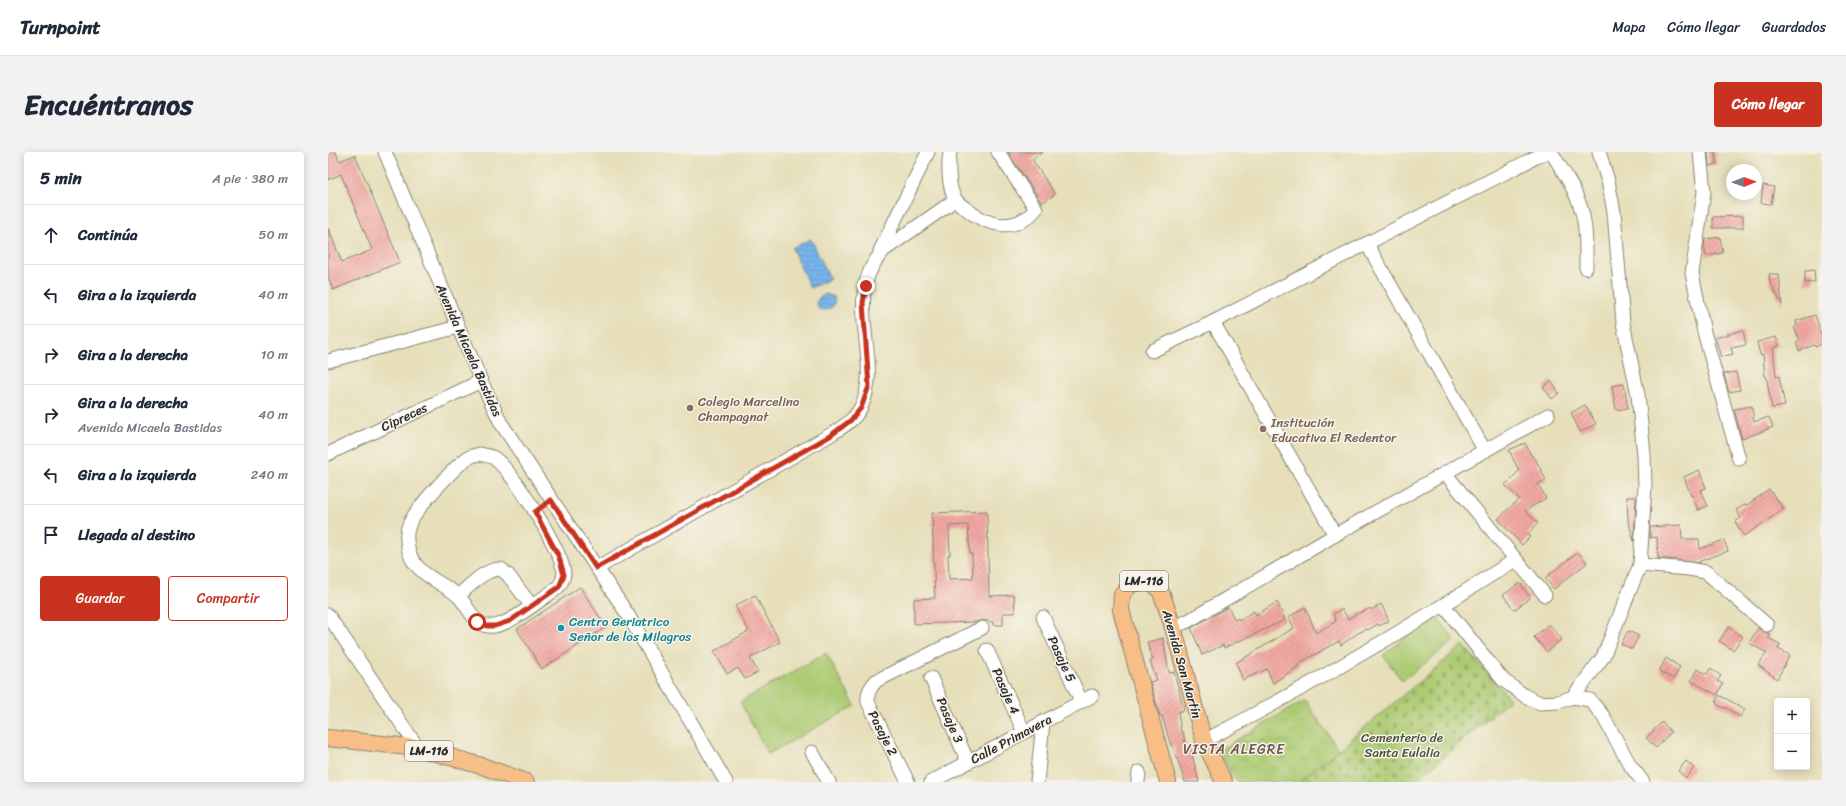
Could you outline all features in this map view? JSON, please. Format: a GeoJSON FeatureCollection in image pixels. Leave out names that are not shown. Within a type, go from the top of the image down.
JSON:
{"type":"FeatureCollection","features":[{"type":"Feature","properties":{"kind":"main road","name":"Avenida San Martín"},"geometry":{"type":"LineString","coordinates":[[1168,782],[1121,610],[1122,594],[1131,584],[1145,581],[1155,585],[1161,592],[1173,627],[1204,741],[1224,782]]}},
{"type":"Feature","properties":{"kind":"main road","name":"LM-116"},"geometry":{"type":"LineString","coordinates":[[328,738],[418,748],[482,766],[526,782]]}},
{"type":"Feature","properties":{"kind":"street","name":"Avenida Micaela Bastidas"},"geometry":{"type":"LineString","coordinates":[[385,152],[481,381],[501,423],[628,615],[726,782]]}},
{"type":"Feature","properties":{"kind":"street"},"geometry":{"type":"LineString","coordinates":[[596,568],[830,436],[851,420],[861,408],[869,386],[863,303],[870,270],[928,152]]}},
{"type":"Feature","properties":{"kind":"street"},"geometry":{"type":"LineString","coordinates":[[950,152],[948,161],[949,175],[955,200],[975,217],[989,223],[1011,224],[1030,217],[1036,209],[998,152]]}},
{"type":"Feature","properties":{"kind":"street"},"geometry":{"type":"LineString","coordinates":[[1573,697],[1603,657],[1640,565],[1645,494],[1644,455],[1638,395],[1623,323],[1614,212],[1608,181],[1599,152]]}},
{"type":"Feature","properties":{"kind":"street"},"geometry":{"type":"LineString","coordinates":[[1700,152],[1704,192],[1692,274],[1704,332],[1740,459]]}},
{"type":"Feature","properties":{"kind":"street"},"geometry":{"type":"LineString","coordinates":[[1152,351],[1368,244],[1542,154],[1552,153],[1570,182],[1583,216],[1587,246],[1586,268]]}},
{"type":"Feature","properties":{"kind":"street"},"geometry":{"type":"LineString","coordinates":[[877,257],[884,250],[955,200]]}},
{"type":"Feature","properties":{"kind":"street"},"geometry":{"type":"LineString","coordinates":[[1368,244],[1485,451]]}},
{"type":"Feature","properties":{"kind":"street"},"geometry":{"type":"LineString","coordinates":[[1212,322],[1335,534]]}},
{"type":"Feature","properties":{"kind":"street"},"geometry":{"type":"LineString","coordinates":[[328,361],[458,326]]}},
{"type":"Feature","properties":{"kind":"street","name":"Cipreces"},"geometry":{"type":"LineString","coordinates":[[328,454],[481,381]]}},
{"type":"Feature","properties":{"kind":"street"},"geometry":{"type":"LineString","coordinates":[[1173,627],[1188,621],[1335,534],[1548,415]]}},
{"type":"Feature","properties":{"kind":"street"},"geometry":{"type":"LineString","coordinates":[[480,454],[494,457],[507,471],[535,512],[559,557],[564,575],[559,587],[510,621],[495,626],[487,626],[477,622],[458,596],[422,571],[412,558],[407,540],[408,525],[421,504],[467,458],[480,454]]}},
{"type":"Feature","properties":{"kind":"street"},"geometry":{"type":"LineString","coordinates":[[1445,473],[1545,595]]}},
{"type":"Feature","properties":{"kind":"street"},"geometry":{"type":"LineString","coordinates":[[535,512],[551,500]]}},
{"type":"Feature","properties":{"kind":"street"},"geometry":{"type":"LineString","coordinates":[[1204,741],[1444,606],[1515,560]]}},
{"type":"Feature","properties":{"kind":"street"},"geometry":{"type":"LineString","coordinates":[[1640,565],[1706,572],[1767,625]]}},
{"type":"Feature","properties":{"kind":"street"},"geometry":{"type":"LineString","coordinates":[[458,596],[481,576],[493,569],[501,568],[531,606]]}},
{"type":"Feature","properties":{"kind":"street"},"geometry":{"type":"LineString","coordinates":[[1444,606],[1503,680],[1525,696],[1540,703],[1558,702],[1573,697],[1590,700],[1603,716],[1630,765],[1643,782]]}},
{"type":"Feature","properties":{"kind":"street"},"geometry":{"type":"LineString","coordinates":[[328,615],[418,748]]}},
{"type":"Feature","properties":{"kind":"street","name":"Pasaje 5"},"geometry":{"type":"LineString","coordinates":[[1043,617],[1086,698]]}},
{"type":"Feature","properties":{"kind":"street","name":"Pasaje 2"},"geometry":{"type":"LineString","coordinates":[[908,782],[869,706],[867,694],[870,687],[876,681],[982,628]]}},
{"type":"Feature","properties":{"kind":"street","name":"Pasaje 4"},"geometry":{"type":"LineString","coordinates":[[987,650],[1024,732]]}},
{"type":"Feature","properties":{"kind":"street","name":"Pasaje 3"},"geometry":{"type":"LineString","coordinates":[[931,678],[968,762]]}},
{"type":"Feature","properties":{"kind":"street","name":"Calle Primavera"},"geometry":{"type":"LineString","coordinates":[[931,782],[1086,698]]}},
{"type":"Feature","properties":{"kind":"street"},"geometry":{"type":"LineString","coordinates":[[1037,782],[1043,722]]}},
{"type":"Feature","properties":{"kind":"street"},"geometry":{"type":"LineString","coordinates":[[812,752],[829,782]]}},
{"type":"Feature","properties":{"kind":"green space"},"geometry":{"type":"Polygon","coordinates":[[[1435,615],[1455,640],[1402,681],[1383,655],[1435,615]]]}},
{"type":"Feature","properties":{"kind":"green space","name":"Cementerio de Santa Eulalia"},"geometry":{"type":"Polygon","coordinates":[[[1463,645],[1510,699],[1415,782],[1299,782],[1463,645]]]}},
{"type":"Feature","properties":{"kind":"green space"},"geometry":{"type":"Polygon","coordinates":[[[826,653],[855,706],[768,754],[740,702],[826,653]]]}},
{"type":"Feature","properties":{"kind":"green space"},"geometry":{"type":"Polygon","coordinates":[[[1305,700],[1338,749],[1299,782],[1237,782],[1218,751],[1305,700]]]}},
{"type":"Feature","properties":{"kind":"water"},"geometry":{"type":"Polygon","coordinates":[[[811,239],[830,279],[810,288],[792,248],[811,239]]]}},
{"type":"Feature","properties":{"kind":"water"},"geometry":{"type":"Polygon","coordinates":[[[826,294],[834,297],[835,300],[833,306],[826,310],[819,309],[816,303],[819,298],[826,294]]]}},
{"type":"Feature","properties":{"kind":"building"},"geometry":{"type":"Polygon","coordinates":[[[328,152],[336,152],[339,161],[355,155],[400,262],[333,290],[328,277],[328,228],[342,262],[372,250],[341,174],[328,180],[328,152]]]}},
{"type":"Feature","properties":{"kind":"building"},"geometry":{"type":"Polygon","coordinates":[[[1008,152],[1043,152],[1032,159],[1055,194],[1042,203],[1008,152]]]}},
{"type":"Feature","properties":{"kind":"building"},"geometry":{"type":"Polygon","coordinates":[[[1708,152],[1715,152],[1717,164],[1709,166],[1708,152]]]}},
{"type":"Feature","properties":{"kind":"building"},"geometry":{"type":"Polygon","coordinates":[[[1763,185],[1774,187],[1771,204],[1761,203],[1763,185]]]}},
{"type":"Feature","properties":{"kind":"building"},"geometry":{"type":"Polygon","coordinates":[[[1743,216],[1743,228],[1713,228],[1713,217],[1743,216]]]}},
{"type":"Feature","properties":{"kind":"building"},"geometry":{"type":"Polygon","coordinates":[[[1720,237],[1723,253],[1706,256],[1704,246],[1705,239],[1720,237]]]}},
{"type":"Feature","properties":{"kind":"building"},"geometry":{"type":"Polygon","coordinates":[[[1814,270],[1815,282],[1805,283],[1805,271],[1814,270]]]}},
{"type":"Feature","properties":{"kind":"building"},"geometry":{"type":"Polygon","coordinates":[[[1769,274],[1779,274],[1782,305],[1770,282],[1769,274]]]}},
{"type":"Feature","properties":{"kind":"building"},"geometry":{"type":"Polygon","coordinates":[[[1815,315],[1822,337],[1822,344],[1815,347],[1814,345],[1799,351],[1796,342],[1800,340],[1794,328],[1797,326],[1796,321],[1815,315]]]}},
{"type":"Feature","properties":{"kind":"building"},"geometry":{"type":"Polygon","coordinates":[[[1743,330],[1746,345],[1731,348],[1733,354],[1721,357],[1715,338],[1743,330]]]}},
{"type":"Feature","properties":{"kind":"building"},"geometry":{"type":"Polygon","coordinates":[[[1776,337],[1779,346],[1773,348],[1776,377],[1779,376],[1785,406],[1772,408],[1765,376],[1763,354],[1760,355],[1757,342],[1776,337]]]}},
{"type":"Feature","properties":{"kind":"building"},"geometry":{"type":"Polygon","coordinates":[[[1736,372],[1740,390],[1729,392],[1724,374],[1736,372]]]}},
{"type":"Feature","properties":{"kind":"building"},"geometry":{"type":"Polygon","coordinates":[[[1551,381],[1559,393],[1552,399],[1543,387],[1551,381]]]}},
{"type":"Feature","properties":{"kind":"building"},"geometry":{"type":"Polygon","coordinates":[[[1624,384],[1628,408],[1616,410],[1612,386],[1624,384]]]}},
{"type":"Feature","properties":{"kind":"building"},"geometry":{"type":"Polygon","coordinates":[[[1585,405],[1596,424],[1580,432],[1571,413],[1585,405]]]}},
{"type":"Feature","properties":{"kind":"building"},"geometry":{"type":"Polygon","coordinates":[[[1752,406],[1754,422],[1769,417],[1773,427],[1742,439],[1734,409],[1752,406]]]}},
{"type":"Feature","properties":{"kind":"building"},"geometry":{"type":"Polygon","coordinates":[[[1525,443],[1532,457],[1534,456],[1546,480],[1538,484],[1546,498],[1525,511],[1538,523],[1528,534],[1530,537],[1522,545],[1498,519],[1519,499],[1505,485],[1519,471],[1509,450],[1525,443]]]}},
{"type":"Feature","properties":{"kind":"building"},"geometry":{"type":"Polygon","coordinates":[[[1699,470],[1706,488],[1701,490],[1708,506],[1698,510],[1684,477],[1699,470]]]}},
{"type":"Feature","properties":{"kind":"building"},"geometry":{"type":"Polygon","coordinates":[[[1769,489],[1784,509],[1744,536],[1735,522],[1741,518],[1736,510],[1746,504],[1747,505],[1769,489]]]}},
{"type":"Feature","properties":{"kind":"building"},"geometry":{"type":"Polygon","coordinates":[[[1627,497],[1636,497],[1634,541],[1628,520],[1627,497]]]}},
{"type":"Feature","properties":{"kind":"building"},"geometry":{"type":"Polygon","coordinates":[[[987,511],[989,596],[1014,595],[1015,613],[1003,613],[1003,625],[993,625],[993,622],[982,620],[975,622],[914,624],[914,599],[935,598],[932,513],[987,511]],[[968,525],[949,526],[949,579],[973,578],[972,554],[970,554],[968,525]]]}},
{"type":"Feature","properties":{"kind":"building"},"geometry":{"type":"Polygon","coordinates":[[[1681,525],[1682,539],[1699,539],[1700,549],[1724,540],[1728,551],[1700,561],[1700,563],[1658,558],[1657,537],[1650,538],[1650,527],[1681,525]]]}},
{"type":"Feature","properties":{"kind":"building"},"geometry":{"type":"Polygon","coordinates":[[[1578,552],[1587,563],[1554,589],[1545,578],[1578,552]]]}},
{"type":"Feature","properties":{"kind":"building"},"geometry":{"type":"Polygon","coordinates":[[[1520,583],[1530,598],[1514,610],[1503,595],[1520,583]]]}},
{"type":"Feature","properties":{"kind":"building","name":"Centro Geriatrico Señor de los Milagros"},"geometry":{"type":"Polygon","coordinates":[[[580,587],[606,627],[542,669],[517,629],[580,587]]]}},
{"type":"Feature","properties":{"kind":"building"},"geometry":{"type":"Polygon","coordinates":[[[755,595],[780,642],[750,658],[758,672],[745,679],[738,668],[727,674],[714,651],[749,631],[735,606],[755,595]]]}},
{"type":"Feature","properties":{"kind":"building"},"geometry":{"type":"Polygon","coordinates":[[[1277,602],[1285,620],[1224,648],[1223,645],[1202,655],[1191,628],[1228,607],[1235,620],[1238,618],[1239,620],[1254,611],[1256,615],[1277,602]]]}},
{"type":"Feature","properties":{"kind":"building"},"geometry":{"type":"Polygon","coordinates":[[[1381,604],[1389,621],[1358,633],[1341,645],[1339,641],[1298,664],[1299,666],[1273,683],[1267,669],[1243,680],[1236,663],[1294,628],[1289,617],[1305,607],[1316,633],[1336,621],[1333,614],[1342,609],[1348,619],[1360,612],[1361,613],[1370,608],[1371,610],[1381,604]]]}},
{"type":"Feature","properties":{"kind":"building"},"geometry":{"type":"Polygon","coordinates":[[[1549,624],[1562,639],[1547,652],[1534,637],[1549,624]]]}},
{"type":"Feature","properties":{"kind":"building"},"geometry":{"type":"Polygon","coordinates":[[[1729,627],[1743,637],[1733,650],[1719,641],[1729,627]]]}},
{"type":"Feature","properties":{"kind":"building"},"geometry":{"type":"Polygon","coordinates":[[[1758,628],[1771,635],[1768,638],[1780,644],[1778,649],[1790,655],[1777,679],[1758,665],[1767,653],[1749,643],[1758,628]]]}},
{"type":"Feature","properties":{"kind":"building"},"geometry":{"type":"Polygon","coordinates":[[[1628,631],[1639,636],[1632,649],[1621,644],[1628,631]]]}},
{"type":"Feature","properties":{"kind":"building"},"geometry":{"type":"Polygon","coordinates":[[[1163,638],[1169,673],[1174,672],[1184,710],[1178,712],[1181,732],[1183,732],[1186,748],[1190,747],[1199,782],[1185,782],[1173,746],[1171,746],[1162,716],[1160,716],[1150,682],[1157,680],[1150,661],[1153,660],[1147,642],[1163,638]]]}},
{"type":"Feature","properties":{"kind":"building"},"geometry":{"type":"Polygon","coordinates":[[[1666,658],[1680,667],[1673,679],[1659,671],[1666,658]]]}},
{"type":"Feature","properties":{"kind":"building"},"geometry":{"type":"Polygon","coordinates":[[[1711,668],[1721,676],[1717,681],[1723,684],[1717,695],[1691,681],[1697,669],[1707,674],[1711,668]]]}},
{"type":"Feature","properties":{"kind":"building"},"geometry":{"type":"Polygon","coordinates":[[[1719,695],[1745,709],[1740,717],[1725,707],[1724,708],[1716,704],[1719,695]]]}},
{"type":"Feature","properties":{"kind":"building"},"geometry":{"type":"Polygon","coordinates":[[[1662,722],[1671,732],[1656,748],[1646,738],[1662,722]]]}},
{"type":"Feature","properties":{"kind":"building"},"geometry":{"type":"Polygon","coordinates":[[[1686,761],[1694,768],[1686,778],[1678,771],[1686,761]]]}},
{"type":"Feature","properties":{"kind":"place","name":"Colegio Marcelino Champagnat"},"geometry":{"type":"Point","coordinates":[690,408]}},
{"type":"Feature","properties":{"kind":"place","name":"Institución Educativa El Redentor"},"geometry":{"type":"Point","coordinates":[1263,429]}},
{"type":"Feature","properties":{"kind":"place","name":"Centro Geriatrico Señor de los Milagros"},"geometry":{"type":"Point","coordinates":[561,628]}},
{"type":"Feature","properties":{"kind":"district","name":"VISTA ALEGRE"},"geometry":{"type":"Point","coordinates":[1234,749]}},
{"type":"Feature","properties":{"kind":"route"},"geometry":{"type":"LineString","coordinates":[[477,622],[487,626],[495,626],[510,621],[559,587],[564,575],[559,557],[535,512],[551,500],[596,568],[830,436],[851,420],[861,408],[869,386],[863,303],[866,286]]}}]}
